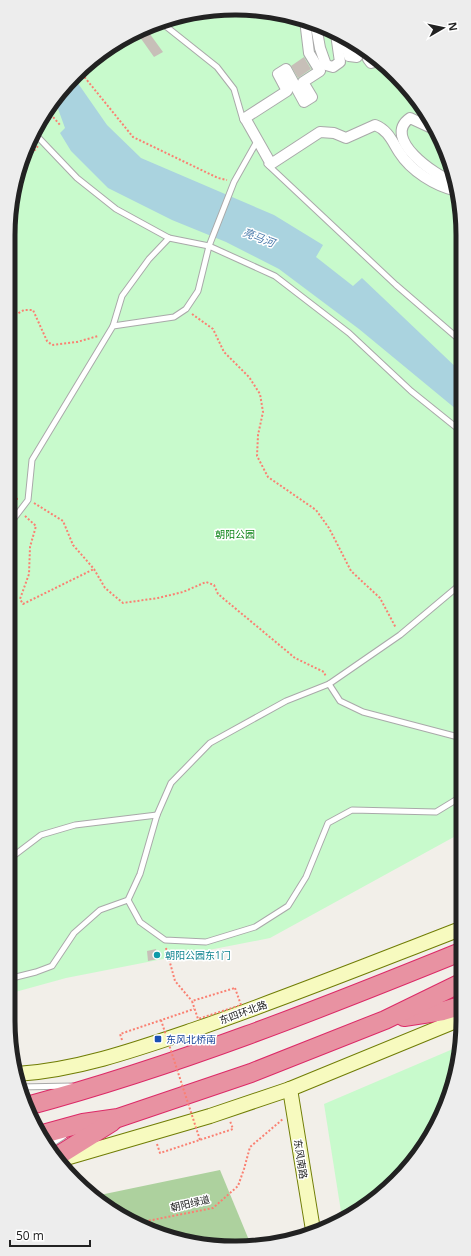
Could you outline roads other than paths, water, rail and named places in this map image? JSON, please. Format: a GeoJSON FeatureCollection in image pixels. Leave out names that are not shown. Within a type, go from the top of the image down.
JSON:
{"type":"FeatureCollection","features":[{"type":"Feature","properties":{"kind":"highway"},"geometry":{"type":"LineString","coordinates":[[406,974],[456,942]]}},
{"type":"Feature","properties":{"kind":"highway"},"geometry":{"type":"LineString","coordinates":[[32,1105],[93,1088],[249,1035],[456,954]]}},
{"type":"Feature","properties":{"kind":"highway"},"geometry":{"type":"LineString","coordinates":[[46,1133],[83,1123],[118,1118],[251,1073],[385,1020],[456,985]]}},
{"type":"Feature","properties":{"kind":"highway"},"geometry":{"type":"LineString","coordinates":[[385,1020],[443,1011],[456,1007]]}},
{"type":"Feature","properties":{"kind":"highway"},"geometry":{"type":"LineString","coordinates":[[60,1154],[118,1118]]}},
{"type":"Feature","properties":{"kind":"street"},"geometry":{"type":"LineString","coordinates":[[306,27],[309,53],[320,71],[303,82],[312,97],[304,102],[286,69],[278,74],[287,91],[245,118],[271,164],[320,132],[334,133],[346,138],[376,125],[383,128],[400,154],[418,173],[451,190]]}},
{"type":"Feature","properties":{"kind":"street"},"geometry":{"type":"LineString","coordinates":[[317,31],[320,48],[326,65],[333,68],[340,62],[337,40]]}},
{"type":"Feature","properties":{"kind":"street"},"geometry":{"type":"LineString","coordinates":[[347,45],[349,56],[357,57],[359,53]]}},
{"type":"Feature","properties":{"kind":"street"},"geometry":{"type":"LineString","coordinates":[[426,126],[410,118],[403,123],[401,131],[403,142],[412,154],[429,167],[448,178]]}},
{"type":"Feature","properties":{"kind":"street","name":"东四环北路"},"geometry":{"type":"LineString","coordinates":[[22,1073],[84,1064],[152,1044],[253,1010],[456,931]]}},
{"type":"Feature","properties":{"kind":"street"},"geometry":{"type":"LineString","coordinates":[[64,1158],[210,1116],[290,1088],[456,1021]]}},
{"type":"Feature","properties":{"kind":"street","name":"东风南路"},"geometry":{"type":"LineString","coordinates":[[290,1088],[312,1227]]}},
{"type":"Feature","properties":{"kind":"lane"},"geometry":{"type":"LineString","coordinates":[[166,27],[217,67],[234,89],[243,119],[268,164],[396,285],[456,337]]}},
{"type":"Feature","properties":{"kind":"lane"},"geometry":{"type":"LineString","coordinates":[[38,137],[77,178],[110,205],[169,238],[209,246],[275,276],[349,333],[411,391],[456,427]]}},
{"type":"Feature","properties":{"kind":"lane"},"geometry":{"type":"LineString","coordinates":[[113,326],[174,318],[186,309],[198,291],[209,246],[230,190],[256,143]]}},
{"type":"Feature","properties":{"kind":"lane"},"geometry":{"type":"LineString","coordinates":[[15,516],[28,500],[32,460],[52,423],[113,326],[122,296],[149,259],[169,238]]}},
{"type":"Feature","properties":{"kind":"lane"},"geometry":{"type":"LineString","coordinates":[[15,976],[36,972],[52,966],[74,933],[100,910],[128,900],[140,874],[157,815],[171,784],[210,743],[286,701],[329,684],[400,635],[456,588]]}},
{"type":"Feature","properties":{"kind":"lane"},"geometry":{"type":"LineString","coordinates":[[329,684],[340,701],[363,712],[456,736]]}},
{"type":"Feature","properties":{"kind":"lane"},"geometry":{"type":"LineString","coordinates":[[128,900],[140,922],[165,940],[206,942],[255,927],[288,906],[306,877],[328,824],[352,810],[436,812],[456,799]]}},
{"type":"Feature","properties":{"kind":"lane"},"geometry":{"type":"LineString","coordinates":[[15,855],[41,835],[75,825],[157,815]]}},
{"type":"Feature","properties":{"kind":"lane"},"geometry":{"type":"LineString","coordinates":[[26,1087],[61,1085],[93,1088]]}},
{"type":"Feature","properties":{"kind":"lane"},"geometry":{"type":"LineString","coordinates":[[52,1143],[83,1123]]}},
{"type":"Feature","properties":{"kind":"water","name":"亮马河"},"geometry":{"type":"Polygon","coordinates":[[[77,83],[107,125],[141,158],[274,215],[323,245],[316,257],[353,286],[362,278],[456,367],[456,409],[359,329],[279,269],[226,242],[172,220],[108,188],[71,151],[60,133],[65,128],[57,106],[77,83]]]}},
{"type":"Feature","properties":{"kind":"place","name":"朝阳公园东1门"},"geometry":{"type":"Point","coordinates":[157,955]}},
{"type":"Feature","properties":{"kind":"place","name":"东风北桥南"},"geometry":{"type":"Point","coordinates":[158,1039]}},
{"type":"Feature","properties":{"kind":"park label","name":"朝阳公园"},"geometry":{"type":"Point","coordinates":[235,534]}}]}
